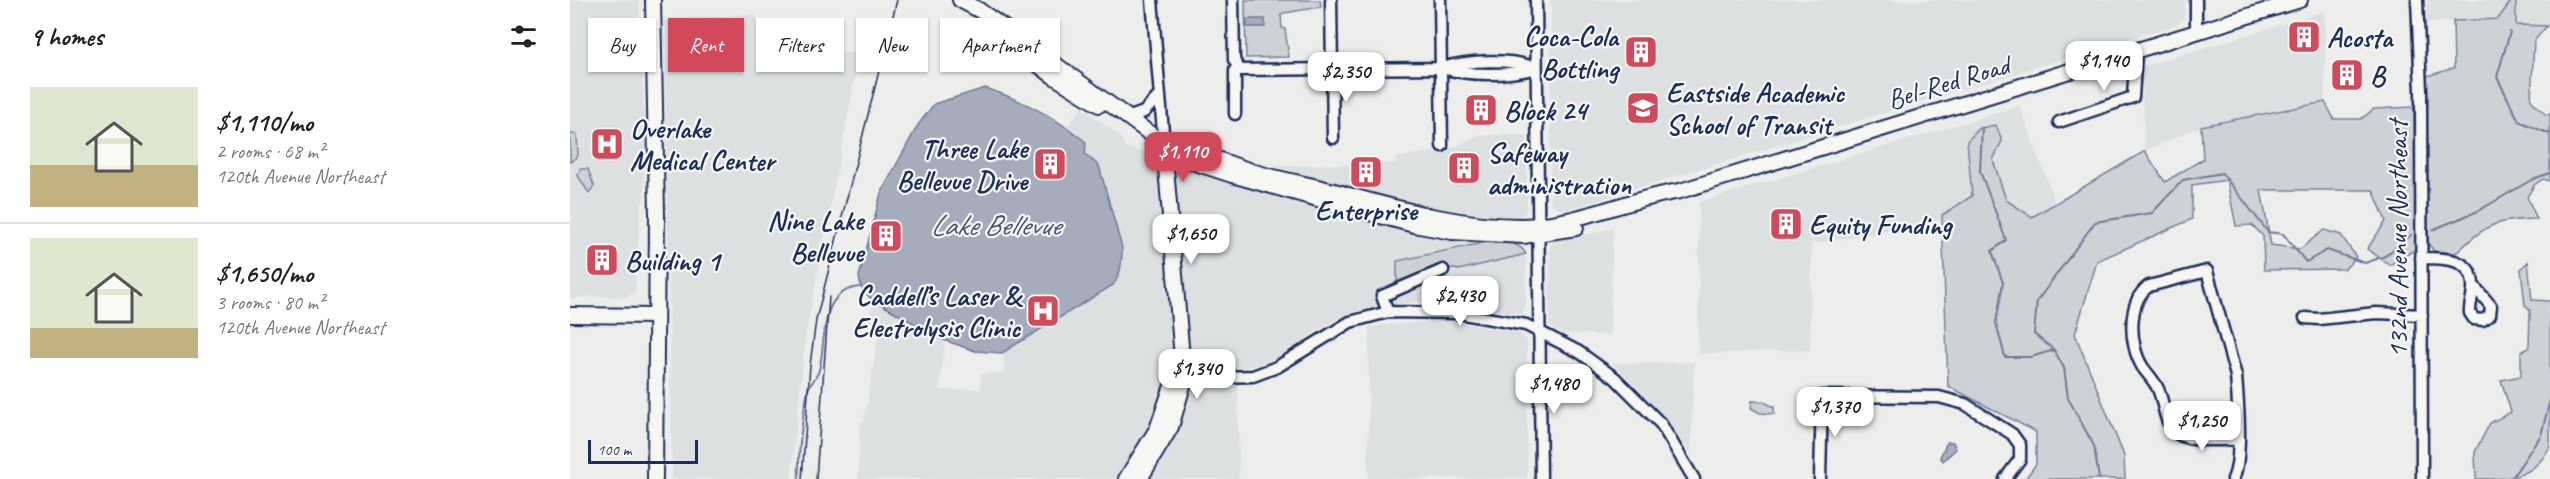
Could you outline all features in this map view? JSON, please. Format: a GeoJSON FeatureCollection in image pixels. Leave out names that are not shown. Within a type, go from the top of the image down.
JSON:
{"type":"FeatureCollection","features":[{"type":"Feature","properties":{"kind":"main road"},"geometry":{"type":"LineString","coordinates":[[653,0],[657,207],[655,479]]}},
{"type":"Feature","properties":{"kind":"main road","name":"Bel-Red Road"},"geometry":{"type":"LineString","coordinates":[[1164,144],[1184,147],[1259,173],[1394,213],[1443,220],[1488,230],[1538,230],[1659,194],[1680,191],[2300,0]]}},
{"type":"Feature","properties":{"kind":"main road"},"geometry":{"type":"LineString","coordinates":[[963,2],[979,10],[1122,111],[1126,117],[1164,144],[1181,338],[1183,392],[1177,413],[1165,439],[1140,479]]}},
{"type":"Feature","properties":{"kind":"main road"},"geometry":{"type":"LineString","coordinates":[[570,315],[655,316]]}},
{"type":"Feature","properties":{"kind":"main road"},"geometry":{"type":"LineString","coordinates":[[1126,479],[1157,429],[1174,380],[1181,369]]}},
{"type":"Feature","properties":{"kind":"street"},"geometry":{"type":"LineString","coordinates":[[1152,0],[1164,144]]}},
{"type":"Feature","properties":{"kind":"street"},"geometry":{"type":"LineString","coordinates":[[1233,0],[1236,68],[1234,114]]}},
{"type":"Feature","properties":{"kind":"street"},"geometry":{"type":"LineString","coordinates":[[1331,0],[1332,138]]}},
{"type":"Feature","properties":{"kind":"street"},"geometry":{"type":"LineString","coordinates":[[1440,0],[1442,146]]}},
{"type":"Feature","properties":{"kind":"street"},"geometry":{"type":"LineString","coordinates":[[1536,0],[1541,479]]}},
{"type":"Feature","properties":{"kind":"street"},"geometry":{"type":"LineString","coordinates":[[2196,0],[2196,32]]}},
{"type":"Feature","properties":{"kind":"street","name":"132nd Avenue Northeast"},"geometry":{"type":"LineString","coordinates":[[2417,0],[2421,90],[2422,479]]}},
{"type":"Feature","properties":{"kind":"street"},"geometry":{"type":"LineString","coordinates":[[2059,122],[2133,98],[2136,51]]}},
{"type":"Feature","properties":{"kind":"street"},"geometry":{"type":"LineString","coordinates":[[1236,68],[1244,70],[1442,68],[1458,63],[1522,62],[1536,68]]}},
{"type":"Feature","properties":{"kind":"street"},"geometry":{"type":"LineString","coordinates":[[1126,117],[1144,112],[1160,95]]}},
{"type":"Feature","properties":{"kind":"street"},"geometry":{"type":"LineString","coordinates":[[2421,258],[2456,261],[2467,269],[2474,286]]}},
{"type":"Feature","properties":{"kind":"street"},"geometry":{"type":"LineString","coordinates":[[1388,312],[1382,296],[1443,270]]}},
{"type":"Feature","properties":{"kind":"street"},"geometry":{"type":"LineString","coordinates":[[2233,479],[2238,463],[2238,440],[2235,365],[2207,271],[2149,286],[2143,290],[2136,305],[2134,345],[2142,366],[2157,387],[2167,421],[2176,432],[2191,438],[2238,440]]}},
{"type":"Feature","properties":{"kind":"street"},"geometry":{"type":"LineString","coordinates":[[1181,369],[1225,377],[1253,376],[1277,367],[1350,322],[1388,312],[1458,313],[1526,325],[1579,352],[1622,385],[1661,424],[1694,479]]}},
{"type":"Feature","properties":{"kind":"street"},"geometry":{"type":"LineString","coordinates":[[2305,318],[2319,320],[2376,313],[2422,315]]}},
{"type":"Feature","properties":{"kind":"street"},"geometry":{"type":"LineString","coordinates":[[1820,479],[1822,396],[1939,397],[1965,404],[2012,434],[2020,445],[2020,459],[2005,479]]}},
{"type":"Feature","properties":{"kind":"shaded area","name":"Overlake Medical Center"},"geometry":{"type":"Polygon","coordinates":[[[570,0],[639,0],[640,18],[588,18],[588,72],[642,72],[645,137],[644,202],[641,204],[635,291],[629,297],[599,296],[570,299],[570,0]]]}},
{"type":"Feature","properties":{"kind":"shaded area"},"geometry":{"type":"Polygon","coordinates":[[[1245,0],[1320,0],[1321,7],[1281,15],[1289,57],[1246,58],[1245,0]]]}},
{"type":"Feature","properties":{"kind":"shaded area","name":"Coca-Cola Bottling"},"geometry":{"type":"Polygon","coordinates":[[[1551,0],[2185,0],[2185,15],[2178,24],[1562,211],[1550,203],[1551,0]]]}},
{"type":"Feature","properties":{"kind":"shaded area"},"geometry":{"type":"Polygon","coordinates":[[[2427,0],[2512,0],[2498,19],[2426,23],[2427,0]]]}},
{"type":"Feature","properties":{"kind":"shaded area"},"geometry":{"type":"Polygon","coordinates":[[[2512,0],[2516,0],[2516,25],[2547,26],[2534,41],[2531,100],[2546,115],[2550,114],[2550,181],[2543,179],[2534,185],[2527,197],[2537,219],[2511,221],[2492,226],[2456,253],[2434,251],[2426,241],[2427,76],[2454,68],[2453,21],[2498,19],[2512,0]]]}},
{"type":"Feature","properties":{"kind":"shaded area"},"geometry":{"type":"Polygon","coordinates":[[[2516,0],[2550,0],[2550,26],[2515,25],[2516,0]]]}},
{"type":"Feature","properties":{"kind":"shaded area"},"geometry":{"type":"Polygon","coordinates":[[[2325,11],[2325,102],[2201,126],[2145,151],[2141,67],[2325,11]]]}},
{"type":"Feature","properties":{"kind":"shaded area"},"geometry":{"type":"Polygon","coordinates":[[[755,14],[757,18],[756,72],[844,72],[844,52],[856,53],[856,72],[806,333],[791,479],[672,479],[664,19],[668,19],[668,72],[744,72],[744,18],[682,18],[755,14]]]}},
{"type":"Feature","properties":{"kind":"shaded area"},"geometry":{"type":"Polygon","coordinates":[[[2325,102],[2334,119],[2361,119],[2374,109],[2414,107],[2416,249],[2390,265],[2367,249],[2386,221],[2373,190],[2261,190],[2271,245],[2300,249],[2324,230],[2341,235],[2356,257],[2345,269],[2264,270],[2263,236],[2252,225],[2236,226],[2227,180],[2192,185],[2192,219],[2097,261],[2075,334],[2124,456],[2125,479],[2025,479],[2036,464],[2036,432],[1948,386],[1942,215],[1972,196],[1967,141],[1980,128],[1996,125],[2002,141],[1993,160],[2006,200],[2032,217],[2145,151],[2165,182],[2203,159],[2201,126],[2325,102]]]}},
{"type":"Feature","properties":{"kind":"shaded area"},"geometry":{"type":"Polygon","coordinates":[[[2020,106],[2055,202],[2032,217],[2006,200],[1993,160],[2002,141],[1996,126],[1967,141],[1972,196],[1942,215],[1942,221],[1812,244],[1810,350],[1698,354],[1699,202],[2020,106]]]}},
{"type":"Feature","properties":{"kind":"shaded area"},"geometry":{"type":"Polygon","coordinates":[[[1082,107],[1121,137],[1126,147],[1274,196],[1396,227],[1396,201],[1272,166],[1396,163],[1396,158],[1455,147],[1478,135],[1527,135],[1527,208],[1522,216],[1512,219],[1488,220],[1487,242],[1397,262],[1398,282],[1438,266],[1459,270],[1526,254],[1526,309],[1522,314],[1511,313],[1456,302],[1417,302],[1382,306],[1353,312],[1328,324],[1275,359],[1238,368],[1239,479],[858,479],[860,422],[864,422],[879,331],[866,322],[888,270],[947,326],[939,390],[980,389],[981,374],[1004,373],[1002,302],[1031,172],[1082,107]]]}},
{"type":"Feature","properties":{"kind":"shaded area"},"geometry":{"type":"Polygon","coordinates":[[[570,134],[577,134],[578,156],[570,162],[570,134]]]}},
{"type":"Feature","properties":{"kind":"shaded area"},"geometry":{"type":"Polygon","coordinates":[[[580,169],[588,169],[594,186],[589,193],[578,176],[580,169]]]}},
{"type":"Feature","properties":{"kind":"shaded area"},"geometry":{"type":"Polygon","coordinates":[[[1613,228],[1610,335],[1564,334],[1549,326],[1550,243],[1613,228]]]}},
{"type":"Feature","properties":{"kind":"shaded area"},"geometry":{"type":"Polygon","coordinates":[[[1487,242],[1514,244],[1523,249],[1526,254],[1459,270],[1438,266],[1397,282],[1397,261],[1487,242]]]}},
{"type":"Feature","properties":{"kind":"shaded area"},"geometry":{"type":"Polygon","coordinates":[[[2528,262],[2532,300],[2550,301],[2550,446],[2544,457],[2529,471],[2510,477],[2476,479],[2475,452],[2490,423],[2511,412],[2501,380],[2521,376],[2521,352],[2529,348],[2530,311],[2525,305],[2521,269],[2528,262]]]}},
{"type":"Feature","properties":{"kind":"shaded area"},"geometry":{"type":"Polygon","coordinates":[[[1444,320],[1517,332],[1527,340],[1527,478],[1368,479],[1369,326],[1444,320]]]}},
{"type":"Feature","properties":{"kind":"shaded area"},"geometry":{"type":"Polygon","coordinates":[[[1694,362],[1691,454],[1647,397],[1612,363],[1694,362]]]}},
{"type":"Feature","properties":{"kind":"shaded area"},"geometry":{"type":"Polygon","coordinates":[[[1752,401],[1764,402],[1774,407],[1774,414],[1760,413],[1751,408],[1752,401]]]}},
{"type":"Feature","properties":{"kind":"water"},"geometry":{"type":"Polygon","coordinates":[[[1247,19],[1265,19],[1265,27],[1247,27],[1247,19]]]}},
{"type":"Feature","properties":{"kind":"water","name":"Lake Bellevue"},"geometry":{"type":"Polygon","coordinates":[[[985,88],[1038,110],[1086,142],[1085,154],[1099,166],[1122,248],[1118,277],[1113,285],[1002,353],[975,351],[941,339],[870,298],[861,287],[859,277],[881,193],[918,125],[934,104],[985,88]]]}},
{"type":"Feature","properties":{"kind":"water"},"geometry":{"type":"Polygon","coordinates":[[[1947,442],[1953,442],[1956,449],[1943,461],[1940,457],[1947,442]]]}},
{"type":"Feature","properties":{"kind":"waterway"},"geometry":{"type":"LineString","coordinates":[[2510,32],[2497,77],[2519,121],[2550,134]]}},
{"type":"Feature","properties":{"kind":"waterway"},"geometry":{"type":"LineString","coordinates":[[1982,129],[1980,171],[2006,240],[1992,251],[2003,283],[1996,323],[2005,357],[2031,357],[2054,350],[2064,368],[2068,398],[2094,446],[2099,479]]}},
{"type":"Feature","properties":{"kind":"waterway"},"geometry":{"type":"LineString","coordinates":[[2054,350],[2034,334],[2037,301],[2095,222],[2152,213],[2183,180],[2222,173],[2268,232],[2283,234],[2306,262],[2327,250],[2365,263],[2385,256],[2411,235]]}},
{"type":"Feature","properties":{"kind":"waterway"},"geometry":{"type":"LineString","coordinates":[[2432,230],[2478,211],[2533,179],[2550,173]]}},
{"type":"Feature","properties":{"kind":"waterway"},"geometry":{"type":"LineString","coordinates":[[799,479],[804,412],[808,390],[819,370],[826,319],[837,297],[847,290],[861,287]]}},
{"type":"Feature","properties":{"kind":"waterway"},"geometry":{"type":"LineString","coordinates":[[2511,479],[2541,435],[2550,400]]}},
{"type":"Feature","properties":{"kind":"tram line"},"geometry":{"type":"LineString","coordinates":[[802,479],[810,365],[816,320],[897,0]]}},
{"type":"Feature","properties":{"kind":"tram line"},"geometry":{"type":"LineString","coordinates":[[816,479],[829,297]]}},
{"type":"Feature","properties":{"kind":"place","name":"Acosta"},"geometry":{"type":"Point","coordinates":[2304,37]}},
{"type":"Feature","properties":{"kind":"place","name":"Coca-Cola Bottling"},"geometry":{"type":"Point","coordinates":[1641,52]}},
{"type":"Feature","properties":{"kind":"place","name":"B"},"geometry":{"type":"Point","coordinates":[2347,75]}},
{"type":"Feature","properties":{"kind":"place","name":"Eastside Academic School of Transit"},"geometry":{"type":"Point","coordinates":[1643,108]}},
{"type":"Feature","properties":{"kind":"place","name":"Block 24"},"geometry":{"type":"Point","coordinates":[1481,110]}},
{"type":"Feature","properties":{"kind":"place","name":"Overlake Medical Center"},"geometry":{"type":"Point","coordinates":[607,144]}},
{"type":"Feature","properties":{"kind":"place","name":"Three Lake Bellevue Drive"},"geometry":{"type":"Point","coordinates":[1050,164]}},
{"type":"Feature","properties":{"kind":"place","name":"Safeway administration"},"geometry":{"type":"Point","coordinates":[1464,168]}},
{"type":"Feature","properties":{"kind":"place","name":"Enterprise"},"geometry":{"type":"Point","coordinates":[1366,172]}},
{"type":"Feature","properties":{"kind":"place","name":"Equity Funding"},"geometry":{"type":"Point","coordinates":[1786,224]}},
{"type":"Feature","properties":{"kind":"place","name":"Nine Lake Bellevue"},"geometry":{"type":"Point","coordinates":[886,236]}},
{"type":"Feature","properties":{"kind":"place","name":"Building 1"},"geometry":{"type":"Point","coordinates":[602,260]}},
{"type":"Feature","properties":{"kind":"place","name":"Caddell’s Laser & Electrolysis Clinic"},"geometry":{"type":"Point","coordinates":[1043,311]}}]}
